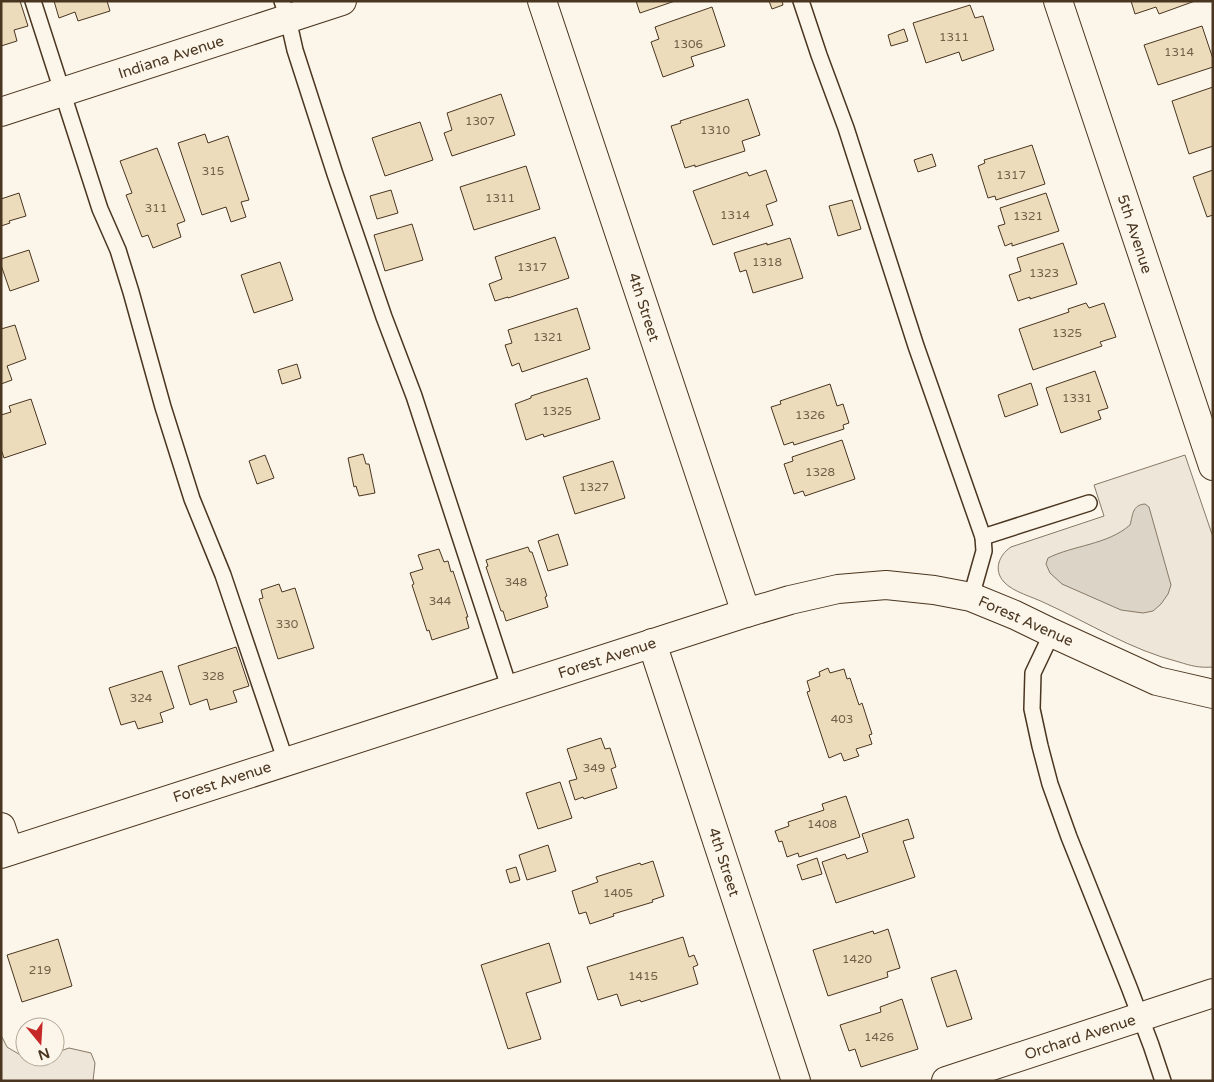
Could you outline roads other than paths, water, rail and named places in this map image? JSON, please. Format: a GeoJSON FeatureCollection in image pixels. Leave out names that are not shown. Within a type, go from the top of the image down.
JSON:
{"type":"FeatureCollection","features":[{"type":"Feature","properties":{"kind":"street","name":"Indiana Avenue"},"geometry":{"type":"LineString","coordinates":[[1,112],[62,92],[285,10],[342,1]]}},
{"type":"Feature","properties":{"kind":"street","name":"4th Street"},"geometry":{"type":"LineString","coordinates":[[542,1],[746,613]]}},
{"type":"Feature","properties":{"kind":"street","name":"5th Avenue"},"geometry":{"type":"LineString","coordinates":[[1058,1],[1213,466]]}},
{"type":"Feature","properties":{"kind":"street","name":"Forest Avenue"},"geometry":{"type":"LineString","coordinates":[[4,844],[286,762],[746,613],[838,589],[886,585],[934,590],[970,597],[1015,615],[1157,681],[1213,694]]}},
{"type":"Feature","properties":{"kind":"street","name":"4th Street"},"geometry":{"type":"LineString","coordinates":[[652,643],[796,1081]]}},
{"type":"Feature","properties":{"kind":"street","name":"Orchard Avenue"},"geometry":{"type":"LineString","coordinates":[[946,1081],[1213,994]]}},
{"type":"Feature","properties":{"kind":"lane"},"geometry":{"type":"LineString","coordinates":[[34,1],[100,209],[118,250],[132,292],[163,407],[192,499],[223,575],[286,762]]}},
{"type":"Feature","properties":{"kind":"lane"},"geometry":{"type":"LineString","coordinates":[[801,1],[846,128],[916,346],[983,537],[984,551],[970,597]]}},
{"type":"Feature","properties":{"kind":"lane"},"geometry":{"type":"LineString","coordinates":[[285,10],[295,50],[335,174],[384,317],[414,396],[510,690]]}},
{"type":"Feature","properties":{"kind":"lane"},"geometry":{"type":"LineString","coordinates":[[983,537],[1089,503]]}},
{"type":"Feature","properties":{"kind":"lane"},"geometry":{"type":"LineString","coordinates":[[1052,633],[1032,673],[1032,709],[1040,746],[1050,784],[1069,837],[1140,1018],[1162,1081]]}}]}
